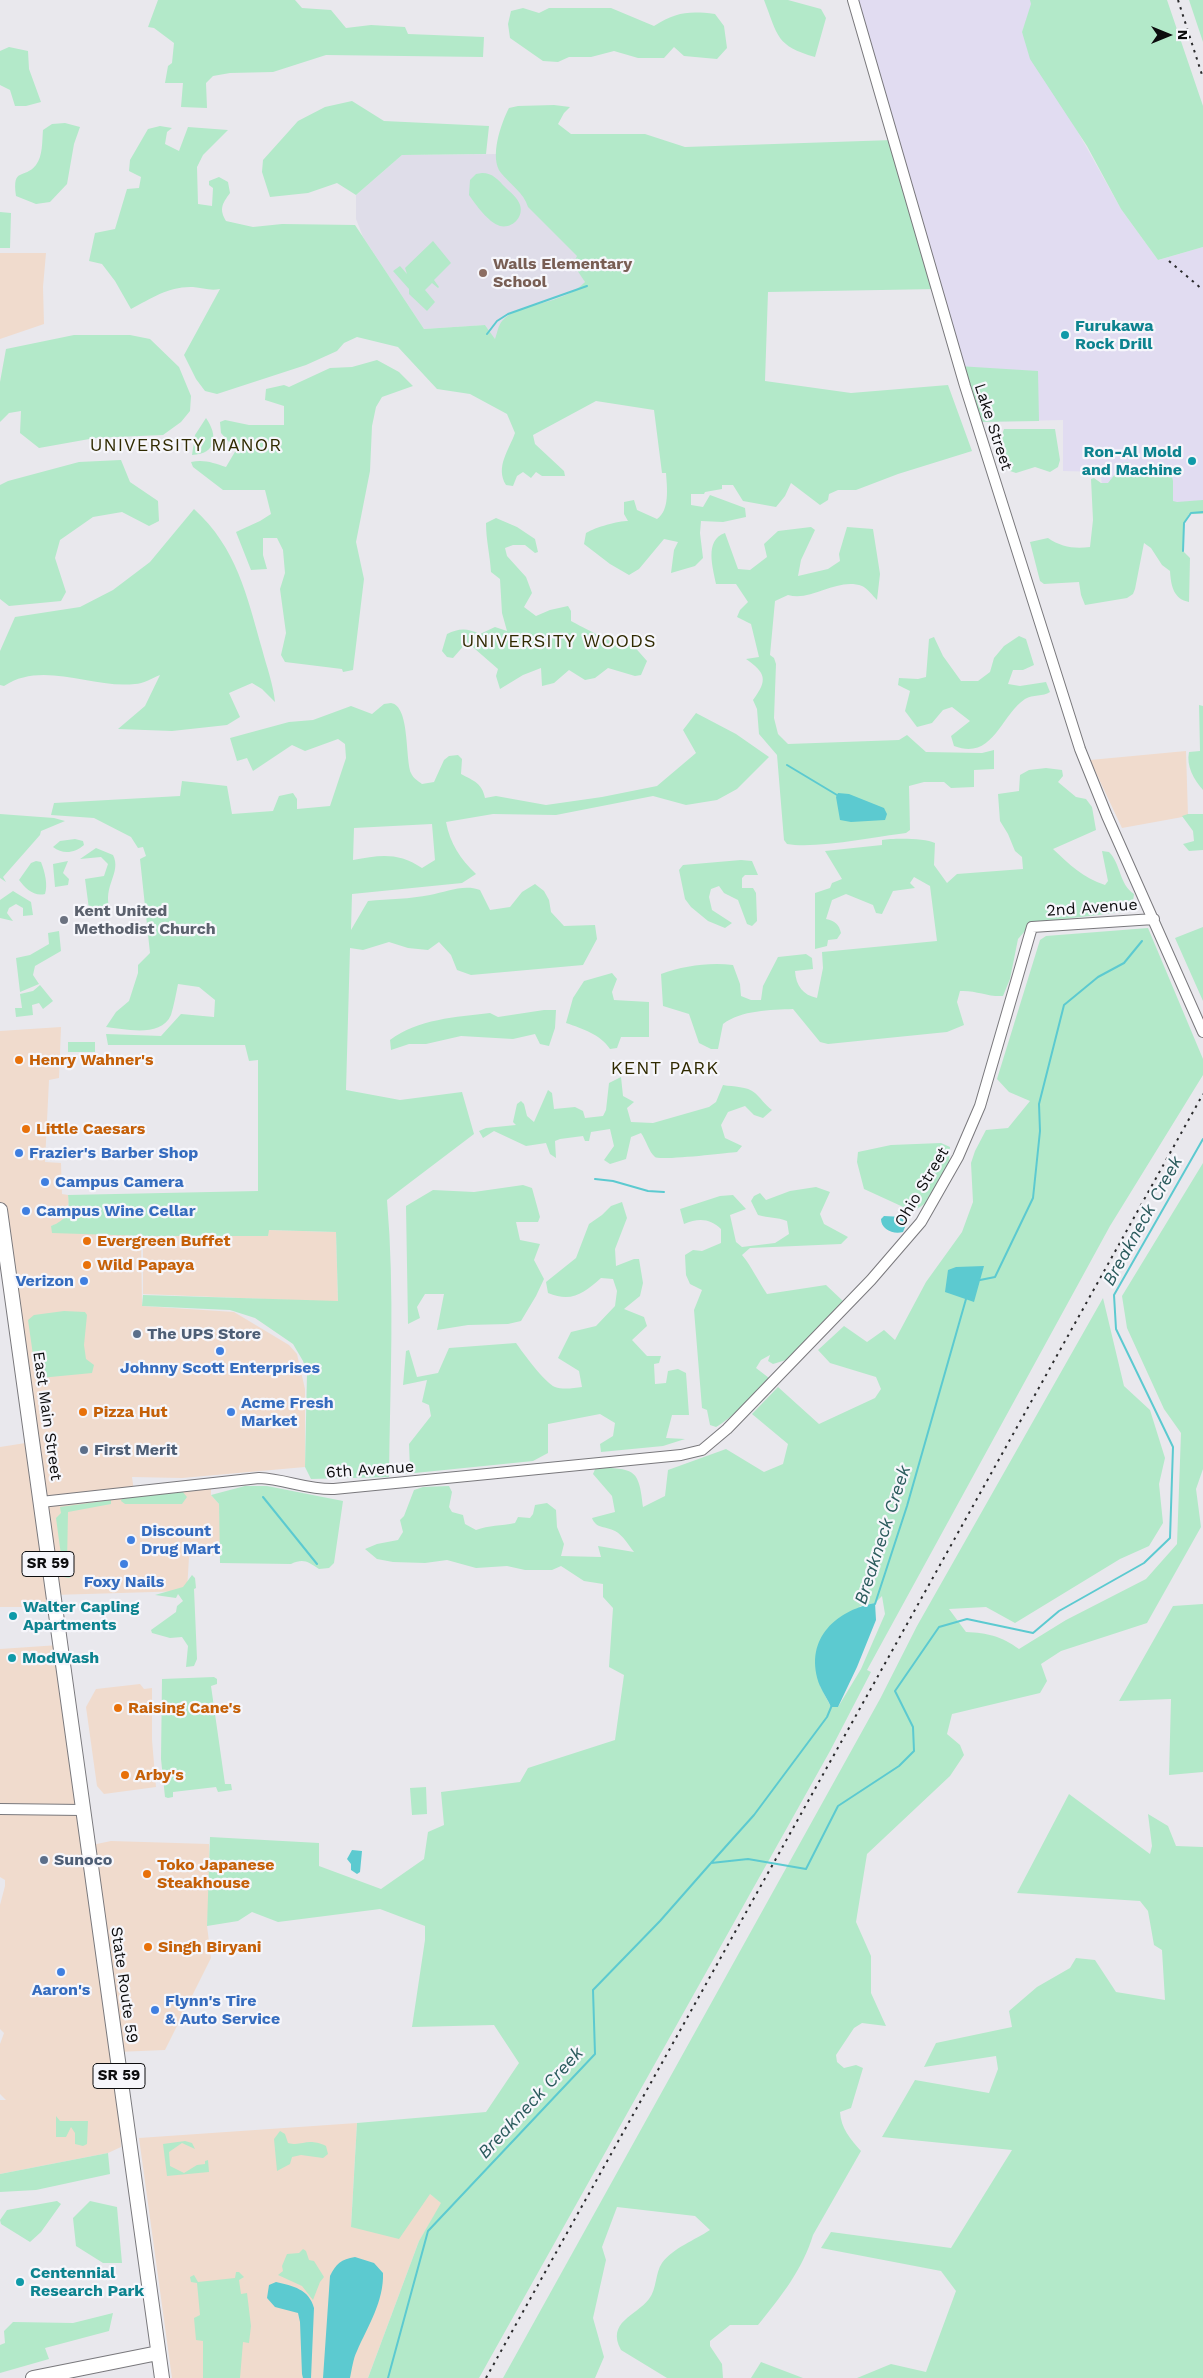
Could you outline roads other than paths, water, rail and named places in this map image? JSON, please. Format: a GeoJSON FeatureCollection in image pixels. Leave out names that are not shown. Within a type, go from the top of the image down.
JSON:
{"type":"FeatureCollection","features":[{"type":"Feature","properties":{"kind":"main road","name":"East Main Street"},"geometry":{"type":"LineString","coordinates":[[0,1210],[57,1627]]}},
{"type":"Feature","properties":{"kind":"main road","name":"State Route 59"},"geometry":{"type":"LineString","coordinates":[[57,1627],[162,2378]]}},
{"type":"Feature","properties":{"kind":"main road"},"geometry":{"type":"LineString","coordinates":[[34,2378],[158,2353]]}},
{"type":"Feature","properties":{"kind":"street","name":"Lake Street"},"geometry":{"type":"LineString","coordinates":[[853,0],[962,378],[1080,749],[1107,816],[1203,1032]]}},
{"type":"Feature","properties":{"kind":"street","name":"2nd Avenue"},"geometry":{"type":"LineString","coordinates":[[1032,928],[1154,919]]}},
{"type":"Feature","properties":{"kind":"street","name":"Ohio Street"},"geometry":{"type":"LineString","coordinates":[[702,1450],[727,1429],[871,1280],[921,1222],[958,1157],[980,1106],[1032,928]]}},
{"type":"Feature","properties":{"kind":"street","name":"6th Avenue"},"geometry":{"type":"LineString","coordinates":[[41,1502],[259,1478],[281,1480],[310,1488],[334,1488],[681,1455],[702,1450]]}},
{"type":"Feature","properties":{"kind":"street"},"geometry":{"type":"LineString","coordinates":[[0,1809],[82,1810]]}},
{"type":"Feature","properties":{"kind":"water"},"geometry":{"type":"Polygon","coordinates":[[[838,793],[849,794],[884,808],[887,814],[885,820],[851,822],[840,820],[836,797],[838,793]]]}},
{"type":"Feature","properties":{"kind":"water"},"geometry":{"type":"Polygon","coordinates":[[[884,1216],[903,1217],[907,1222],[903,1232],[895,1233],[885,1228],[881,1219],[884,1216]]]}},
{"type":"Feature","properties":{"kind":"water"},"geometry":{"type":"Polygon","coordinates":[[[984,1266],[974,1302],[945,1292],[948,1270],[956,1267],[984,1266]]]}},
{"type":"Feature","properties":{"kind":"water"},"geometry":{"type":"Polygon","coordinates":[[[875,1603],[876,1620],[857,1667],[838,1707],[831,1707],[820,1686],[816,1670],[816,1656],[819,1643],[825,1631],[846,1613],[875,1603]]]}},
{"type":"Feature","properties":{"kind":"water"},"geometry":{"type":"Polygon","coordinates":[[[352,1850],[362,1851],[360,1872],[357,1874],[351,1870],[351,1864],[347,1859],[352,1850]]]}},
{"type":"Feature","properties":{"kind":"water"},"geometry":{"type":"Polygon","coordinates":[[[355,2257],[374,2263],[383,2273],[381,2293],[356,2354],[350,2378],[323,2378],[330,2276],[334,2268],[340,2263],[355,2257]]]}},
{"type":"Feature","properties":{"kind":"water"},"geometry":{"type":"Polygon","coordinates":[[[276,2282],[300,2289],[312,2302],[314,2308],[311,2378],[303,2378],[302,2374],[298,2313],[275,2307],[267,2298],[269,2285],[276,2282]]]}},
{"type":"Feature","properties":{"kind":"waterway"},"geometry":{"type":"LineString","coordinates":[[487,334],[497,321],[508,314],[587,286]]}},
{"type":"Feature","properties":{"kind":"waterway"},"geometry":{"type":"LineString","coordinates":[[1183,551],[1184,523],[1191,513],[1203,512]]}},
{"type":"Feature","properties":{"kind":"waterway"},"geometry":{"type":"LineString","coordinates":[[787,765],[837,795]]}},
{"type":"Feature","properties":{"kind":"waterway","name":"Breakneck Creek"},"geometry":{"type":"LineString","coordinates":[[980,1280],[995,1277],[1033,1198],[1040,1131],[1039,1104],[1064,1005],[1098,977],[1124,963],[1142,941]]}},
{"type":"Feature","properties":{"kind":"waterway","name":"Breakneck Creek"},"geometry":{"type":"LineString","coordinates":[[388,2378],[428,2231],[595,2054],[593,1990],[660,1921],[711,1863],[748,1859],[806,1869],[838,1806],[899,1766],[914,1751],[913,1727],[895,1691],[939,1627],[967,1619],[1033,1633],[1059,1611],[1144,1563],[1170,1538],[1173,1447],[1116,1329],[1114,1295],[1203,1139]]}},
{"type":"Feature","properties":{"kind":"waterway"},"geometry":{"type":"LineString","coordinates":[[595,1179],[613,1181],[648,1191],[664,1192]]}},
{"type":"Feature","properties":{"kind":"waterway","name":"Breakneck Creek"},"geometry":{"type":"LineString","coordinates":[[875,1604],[907,1506],[966,1299]]}},
{"type":"Feature","properties":{"kind":"waterway"},"geometry":{"type":"LineString","coordinates":[[263,1497],[317,1564]]}},
{"type":"Feature","properties":{"kind":"waterway","name":"Breakneck Creek"},"geometry":{"type":"LineString","coordinates":[[711,1863],[754,1815],[827,1717],[832,1705]]}},
{"type":"Feature","properties":{"kind":"railway"},"geometry":{"type":"LineString","coordinates":[[1178,0],[1203,78]]}},
{"type":"Feature","properties":{"kind":"railway"},"geometry":{"type":"LineString","coordinates":[[1169,261],[1203,290]]}},
{"type":"Feature","properties":{"kind":"railway"},"geometry":{"type":"LineString","coordinates":[[486,2378],[1203,1094]]}},
{"type":"Feature","properties":{"kind":"place","name":"Walls Elementary School"},"geometry":{"type":"Point","coordinates":[483,273]}},
{"type":"Feature","properties":{"kind":"place","name":"Furukawa Rock Drill"},"geometry":{"type":"Point","coordinates":[1065,335]}},
{"type":"Feature","properties":{"kind":"place","name":"Ron-Al Mold and Machine"},"geometry":{"type":"Point","coordinates":[1192,461]}},
{"type":"Feature","properties":{"kind":"place","name":"Kent United Methodist Church"},"geometry":{"type":"Point","coordinates":[64,920]}},
{"type":"Feature","properties":{"kind":"place","name":"Henry Wahner's"},"geometry":{"type":"Point","coordinates":[19,1060]}},
{"type":"Feature","properties":{"kind":"place","name":"Little Caesars"},"geometry":{"type":"Point","coordinates":[26,1129]}},
{"type":"Feature","properties":{"kind":"place","name":"Frazier's Barber Shop"},"geometry":{"type":"Point","coordinates":[19,1153]}},
{"type":"Feature","properties":{"kind":"place","name":"Campus Camera"},"geometry":{"type":"Point","coordinates":[45,1182]}},
{"type":"Feature","properties":{"kind":"place","name":"Campus Wine Cellar"},"geometry":{"type":"Point","coordinates":[26,1211]}},
{"type":"Feature","properties":{"kind":"place","name":"Evergreen Buffet"},"geometry":{"type":"Point","coordinates":[87,1241]}},
{"type":"Feature","properties":{"kind":"place","name":"Wild Papaya"},"geometry":{"type":"Point","coordinates":[87,1265]}},
{"type":"Feature","properties":{"kind":"place","name":"Verizon"},"geometry":{"type":"Point","coordinates":[84,1281]}},
{"type":"Feature","properties":{"kind":"place","name":"The UPS Store"},"geometry":{"type":"Point","coordinates":[137,1334]}},
{"type":"Feature","properties":{"kind":"place","name":"Johnny Scott Enterprises"},"geometry":{"type":"Point","coordinates":[220,1351]}},
{"type":"Feature","properties":{"kind":"place","name":"Pizza Hut"},"geometry":{"type":"Point","coordinates":[83,1412]}},
{"type":"Feature","properties":{"kind":"place","name":"Acme Fresh Market"},"geometry":{"type":"Point","coordinates":[231,1412]}},
{"type":"Feature","properties":{"kind":"place","name":"First Merit"},"geometry":{"type":"Point","coordinates":[84,1450]}},
{"type":"Feature","properties":{"kind":"place","name":"Discount Drug Mart"},"geometry":{"type":"Point","coordinates":[131,1540]}},
{"type":"Feature","properties":{"kind":"place","name":"Foxy Nails"},"geometry":{"type":"Point","coordinates":[124,1564]}},
{"type":"Feature","properties":{"kind":"place","name":"Walter Capling Apartments"},"geometry":{"type":"Point","coordinates":[13,1616]}},
{"type":"Feature","properties":{"kind":"place","name":"ModWash"},"geometry":{"type":"Point","coordinates":[12,1658]}},
{"type":"Feature","properties":{"kind":"place","name":"Raising Cane's"},"geometry":{"type":"Point","coordinates":[118,1708]}},
{"type":"Feature","properties":{"kind":"place","name":"Arby's"},"geometry":{"type":"Point","coordinates":[125,1775]}},
{"type":"Feature","properties":{"kind":"place","name":"Sunoco"},"geometry":{"type":"Point","coordinates":[44,1860]}},
{"type":"Feature","properties":{"kind":"place","name":"Toko Japanese Steakhouse"},"geometry":{"type":"Point","coordinates":[147,1874]}},
{"type":"Feature","properties":{"kind":"place","name":"Singh Biryani"},"geometry":{"type":"Point","coordinates":[148,1947]}},
{"type":"Feature","properties":{"kind":"place","name":"Aaron's"},"geometry":{"type":"Point","coordinates":[61,1972]}},
{"type":"Feature","properties":{"kind":"place","name":"Flynn's Tire & Auto Service"},"geometry":{"type":"Point","coordinates":[155,2010]}},
{"type":"Feature","properties":{"kind":"place","name":"Centennial Research Park"},"geometry":{"type":"Point","coordinates":[20,2282]}},
{"type":"Feature","properties":{"kind":"district","name":"UNIVERSITY MANOR"},"geometry":{"type":"Point","coordinates":[186,446]}},
{"type":"Feature","properties":{"kind":"district","name":"UNIVERSITY WOODS"},"geometry":{"type":"Point","coordinates":[559,642]}},
{"type":"Feature","properties":{"kind":"district","name":"KENT PARK"},"geometry":{"type":"Point","coordinates":[665,1069]}}]}
